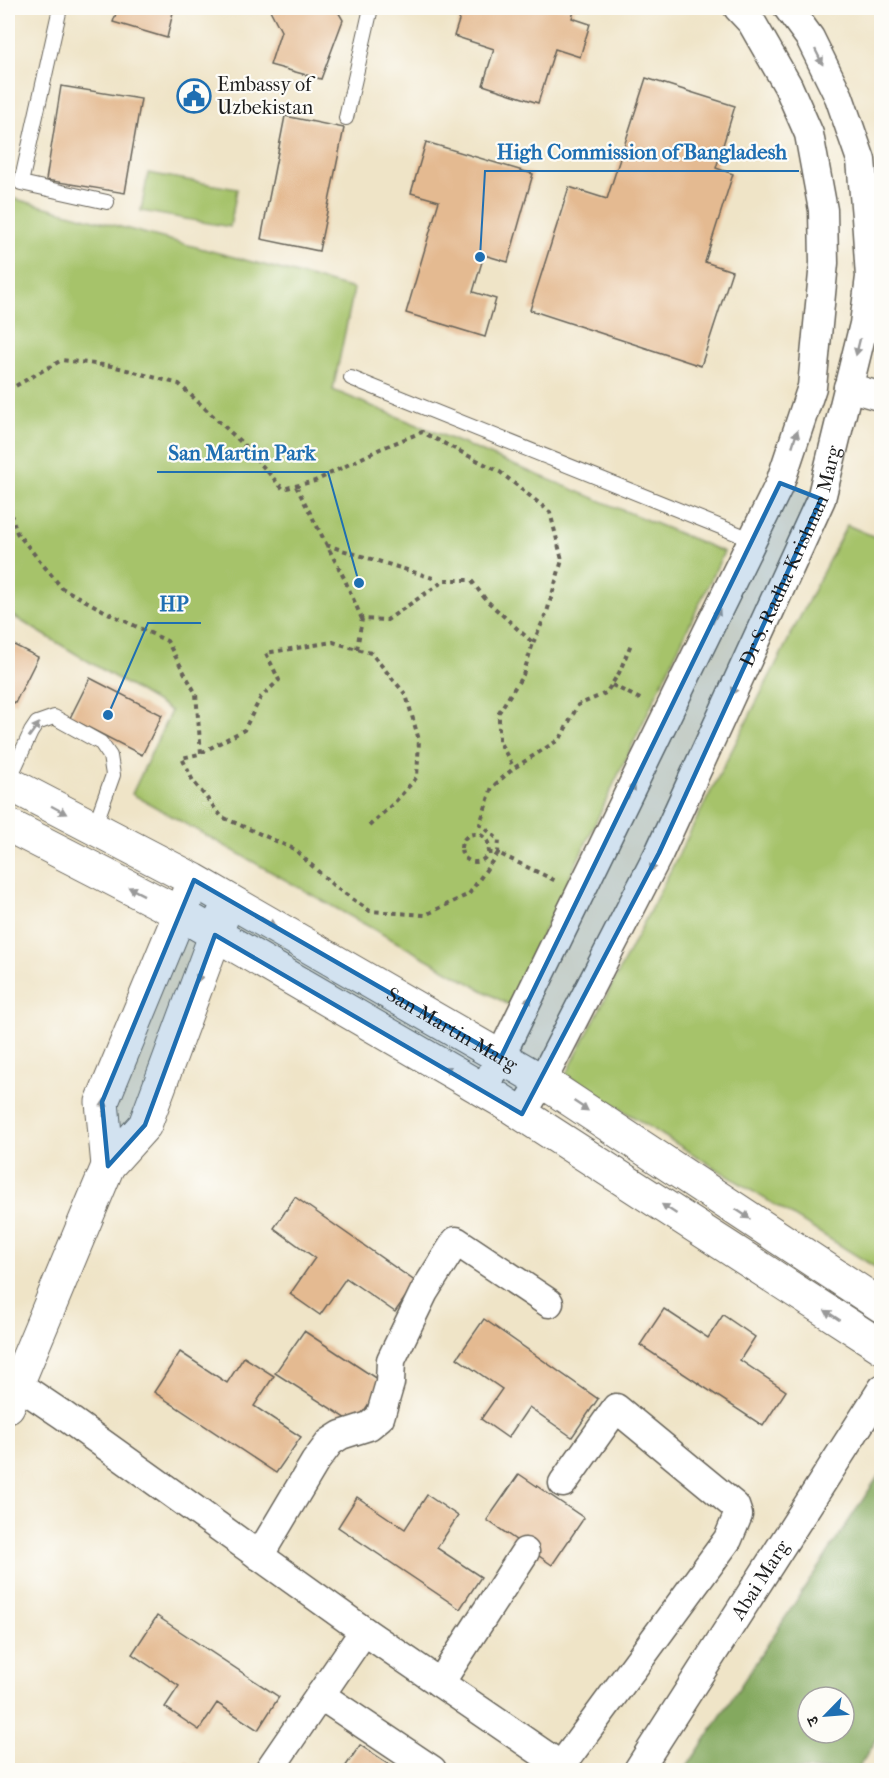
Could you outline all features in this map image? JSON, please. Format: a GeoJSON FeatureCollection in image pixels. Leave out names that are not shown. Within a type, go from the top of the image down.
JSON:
{"type":"FeatureCollection","features":[{"type":"Feature","properties":{"kind":"street","name":"Dr S. Radha Krishnan Marg"},"geometry":{"type":"LineString","coordinates":[[484,1090],[780,483],[812,387],[824,263],[824,210],[809,134],[788,86],[752,23],[738,8]]}},
{"type":"Feature","properties":{"kind":"street","name":"Dr S. Radha Krishnan Marg"},"geometry":{"type":"LineString","coordinates":[[522,1114],[542,1081],[659,853],[821,499],[864,324],[870,277],[861,160],[839,97],[810,38],[788,8]]}},
{"type":"Feature","properties":{"kind":"street"},"geometry":{"type":"LineString","coordinates":[[848,387],[882,397]]}},
{"type":"Feature","properties":{"kind":"street"},"geometry":{"type":"LineString","coordinates":[[780,483],[821,499]]}},
{"type":"Feature","properties":{"kind":"street","name":"San Martin Marg"},"geometry":{"type":"LineString","coordinates":[[8,782],[194,880],[542,1081],[882,1306]]}},
{"type":"Feature","properties":{"kind":"street","name":"San Martin Marg"},"geometry":{"type":"LineString","coordinates":[[8,825],[179,913],[484,1090],[882,1347]]}},
{"type":"Feature","properties":{"kind":"street"},"geometry":{"type":"LineString","coordinates":[[108,1166],[102,1102],[194,880]]}},
{"type":"Feature","properties":{"kind":"street"},"geometry":{"type":"LineString","coordinates":[[229,900],[145,1125],[108,1166],[12,1395],[72,1422],[364,1631],[564,1768],[728,1539],[738,1515],[735,1506],[616,1408],[563,1484]]}},
{"type":"Feature","properties":{"kind":"street"},"geometry":{"type":"LineString","coordinates":[[259,1556],[315,1462],[330,1442],[369,1426],[380,1417],[390,1383],[391,1360],[424,1292],[456,1241],[549,1303]]}},
{"type":"Feature","properties":{"kind":"street","name":"Abai Marg"},"geometry":{"type":"LineString","coordinates":[[638,1770],[882,1389]]}},
{"type":"Feature","properties":{"kind":"street"},"geometry":{"type":"LineString","coordinates":[[440,1683],[525,1552]]}},
{"type":"Feature","properties":{"kind":"street"},"geometry":{"type":"LineString","coordinates":[[269,1770],[364,1631]]}},
{"type":"Feature","properties":{"kind":"street"},"geometry":{"type":"LineString","coordinates":[[320,1695],[432,1770]]}},
{"type":"Feature","properties":{"kind":"lane"},"geometry":{"type":"LineString","coordinates":[[60,8],[21,183],[107,202]]}},
{"type":"Feature","properties":{"kind":"lane"},"geometry":{"type":"LineString","coordinates":[[346,118],[371,8]]}},
{"type":"Feature","properties":{"kind":"lane"},"geometry":{"type":"LineString","coordinates":[[351,378],[753,540]]}},
{"type":"Feature","properties":{"kind":"lane"},"geometry":{"type":"LineString","coordinates":[[8,782],[37,723],[54,717],[101,743],[110,756],[113,775],[94,828]]}},
{"type":"Feature","properties":{"kind":"path"},"geometry":{"type":"LineString","coordinates":[[8,390],[62,360],[112,366],[179,384],[243,444],[283,489],[315,481],[380,448],[422,432],[500,472],[550,512],[562,560],[547,612],[533,643],[523,675],[499,712],[499,741],[514,768]]}},
{"type":"Feature","properties":{"kind":"path"},"geometry":{"type":"LineString","coordinates":[[296,486],[344,578],[362,619],[357,649]]}},
{"type":"Feature","properties":{"kind":"path"},"geometry":{"type":"LineString","coordinates":[[8,505],[17,533],[62,588],[167,641],[196,694],[201,753]]}},
{"type":"Feature","properties":{"kind":"path"},"geometry":{"type":"LineString","coordinates":[[326,545],[436,579]]}},
{"type":"Feature","properties":{"kind":"path"},"geometry":{"type":"LineString","coordinates":[[362,619],[387,620],[445,580],[471,580],[486,600],[533,643]]}},
{"type":"Feature","properties":{"kind":"path"},"geometry":{"type":"LineString","coordinates":[[369,826],[417,777],[420,740],[406,694],[371,653],[333,642],[266,653],[279,680],[261,697],[244,730],[201,753],[182,758],[193,781],[222,817],[294,849],[334,886],[370,911],[425,915],[469,894],[498,853],[499,840],[480,824],[492,787],[514,768],[560,739],[578,705],[606,693],[620,673],[631,644]]}},
{"type":"Feature","properties":{"kind":"path"},"geometry":{"type":"LineString","coordinates":[[612,685],[669,713]]}},
{"type":"Feature","properties":{"kind":"path"},"geometry":{"type":"LineString","coordinates":[[473,834],[480,835],[486,839],[489,846],[488,853],[477,862],[470,861],[461,850],[462,842],[473,834]]}},
{"type":"Feature","properties":{"kind":"path"},"geometry":{"type":"LineString","coordinates":[[488,853],[498,853],[581,893]]}},
{"type":"Feature","properties":{"kind":"highlighted area"},"geometry":{"type":"Polygon","coordinates":[[[780,483],[821,499],[659,853],[522,1114],[215,935],[145,1125],[108,1166],[102,1102],[194,880],[501,1057],[780,483]]]}},
{"type":"Feature","properties":{"kind":"green space"},"geometry":{"type":"Polygon","coordinates":[[[148,173],[237,189],[230,227],[141,211],[148,173]]]}},
{"type":"Feature","properties":{"kind":"green space"},"geometry":{"type":"Polygon","coordinates":[[[8,197],[354,289],[333,390],[724,552],[509,1005],[132,794],[171,711],[8,613],[8,197]]]}},
{"type":"Feature","properties":{"kind":"green space"},"geometry":{"type":"Polygon","coordinates":[[[847,525],[882,540],[881,1271],[566,1075],[847,525]]]}},
{"type":"Feature","properties":{"kind":"green space"},"geometry":{"type":"Polygon","coordinates":[[[881,1472],[881,1733],[857,1770],[685,1770],[881,1472]]]}},
{"type":"Feature","properties":{"kind":"building"},"geometry":{"type":"Polygon","coordinates":[[[118,8],[174,8],[167,38],[113,22],[118,8]]]}},
{"type":"Feature","properties":{"kind":"building"},"geometry":{"type":"Polygon","coordinates":[[[269,8],[336,8],[343,20],[321,79],[270,65],[281,31],[269,8]]]}},
{"type":"Feature","properties":{"kind":"building"},"geometry":{"type":"Polygon","coordinates":[[[463,8],[575,8],[572,18],[590,24],[580,57],[555,49],[538,103],[483,85],[494,49],[454,36],[463,8]]]}},
{"type":"Feature","properties":{"kind":"building"},"geometry":{"type":"Polygon","coordinates":[[[646,78],[735,106],[716,168],[733,174],[705,262],[732,271],[701,366],[530,310],[569,187],[607,199],[646,78]]]}},
{"type":"Feature","properties":{"kind":"building"},"geometry":{"type":"Polygon","coordinates":[[[61,86],[141,99],[125,193],[46,180],[61,86]]]}},
{"type":"Feature","properties":{"kind":"building"},"geometry":{"type":"Polygon","coordinates":[[[285,116],[344,128],[319,251],[261,239],[285,116]]]}},
{"type":"Feature","properties":{"kind":"building"},"geometry":{"type":"Polygon","coordinates":[[[426,142],[533,174],[508,262],[484,255],[473,292],[496,299],[485,337],[406,313],[439,201],[411,193],[426,142]]]}},
{"type":"Feature","properties":{"kind":"building"},"geometry":{"type":"Polygon","coordinates":[[[8,642],[38,657],[15,703],[8,700],[8,642]]]}},
{"type":"Feature","properties":{"kind":"building"},"geometry":{"type":"Polygon","coordinates":[[[90,678],[162,715],[142,755],[70,718],[90,678]]]}},
{"type":"Feature","properties":{"kind":"building"},"geometry":{"type":"Polygon","coordinates":[[[295,1197],[416,1282],[395,1312],[346,1278],[320,1315],[290,1294],[315,1258],[274,1228],[295,1197]]]}},
{"type":"Feature","properties":{"kind":"building"},"geometry":{"type":"Polygon","coordinates":[[[664,1309],[708,1338],[723,1315],[755,1337],[740,1360],[786,1391],[763,1426],[640,1345],[664,1309]]]}},
{"type":"Feature","properties":{"kind":"building"},"geometry":{"type":"Polygon","coordinates":[[[484,1319],[598,1399],[572,1437],[529,1407],[508,1438],[481,1419],[502,1389],[457,1358],[484,1319]]]}},
{"type":"Feature","properties":{"kind":"building"},"geometry":{"type":"Polygon","coordinates":[[[304,1331],[383,1383],[355,1424],[275,1373],[304,1331]]]}},
{"type":"Feature","properties":{"kind":"building"},"geometry":{"type":"Polygon","coordinates":[[[180,1352],[227,1383],[244,1357],[274,1376],[254,1406],[301,1437],[276,1473],[154,1392],[180,1352]]]}},
{"type":"Feature","properties":{"kind":"building"},"geometry":{"type":"Polygon","coordinates":[[[519,1474],[584,1518],[552,1565],[487,1520],[519,1474]]]}},
{"type":"Feature","properties":{"kind":"building"},"geometry":{"type":"Polygon","coordinates":[[[427,1495],[458,1516],[437,1548],[481,1577],[460,1609],[338,1527],[357,1497],[405,1529],[427,1495]]]}},
{"type":"Feature","properties":{"kind":"building"},"geometry":{"type":"Polygon","coordinates":[[[157,1616],[279,1697],[258,1730],[217,1703],[199,1730],[165,1707],[179,1686],[132,1654],[157,1616]]]}},
{"type":"Feature","properties":{"kind":"building"},"geometry":{"type":"Polygon","coordinates":[[[360,1745],[398,1770],[343,1770],[360,1745]]]}},
{"type":"Feature","properties":{"kind":"building"},"geometry":{"type":"Polygon","coordinates":[[[186,1762],[199,1770],[181,1770],[186,1762]]]}},
{"type":"Feature","properties":{"kind":"railway"},"geometry":{"type":"LineString","coordinates":[[879,1770],[882,1767]]}},
{"type":"Feature","properties":{"kind":"place","name":"Embassy of Uzbekistan"},"geometry":{"type":"Point","coordinates":[194,96]}},
{"type":"Feature","properties":{"kind":"place","name":"High Commission of Bangladesh"},"geometry":{"type":"Point","coordinates":[480,257]}},
{"type":"Feature","properties":{"kind":"place","name":"San Martin Park"},"geometry":{"type":"Point","coordinates":[359,583]}},
{"type":"Feature","properties":{"kind":"place","name":"HP"},"geometry":{"type":"Point","coordinates":[108,715]}}]}
